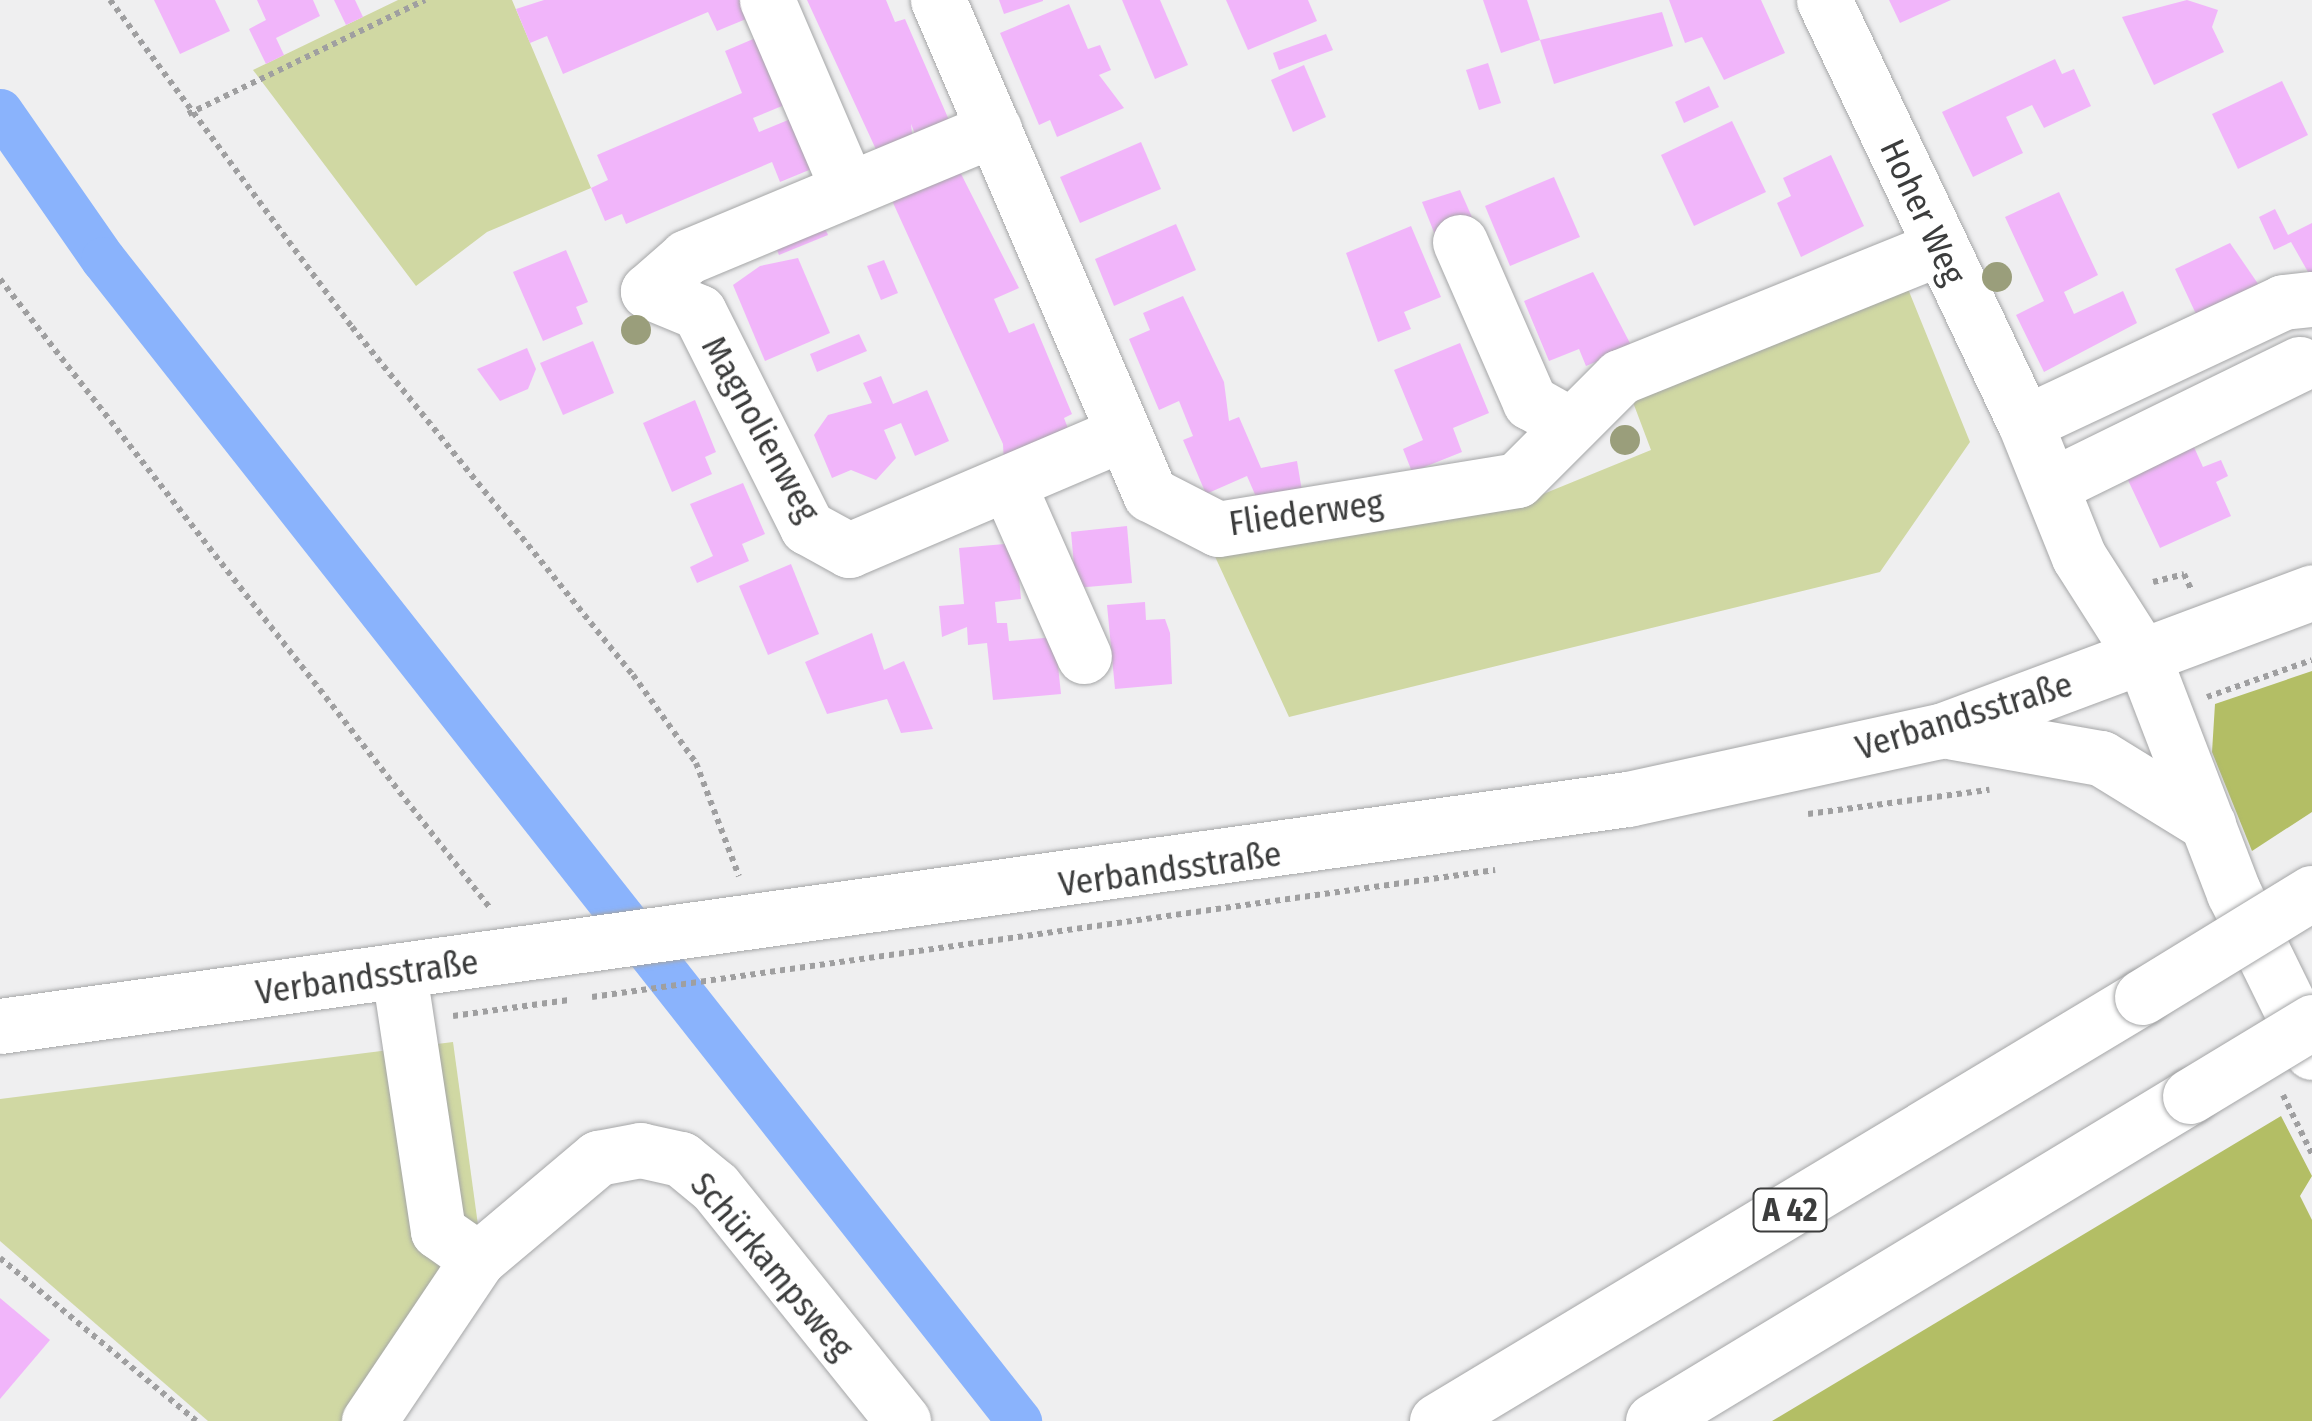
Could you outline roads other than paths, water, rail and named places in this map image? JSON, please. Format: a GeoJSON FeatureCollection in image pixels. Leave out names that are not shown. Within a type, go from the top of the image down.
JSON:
{"type":"FeatureCollection","features":[{"type":"Feature","properties":{"kind":"main road"},"geometry":{"type":"LineString","coordinates":[[767,0],[848,189]]}},
{"type":"Feature","properties":{"kind":"main road","name":"Fliederweg"},"geometry":{"type":"LineString","coordinates":[[938,0],[1150,494],[1218,529],[1517,480],[1620,378],[1938,248]]}},
{"type":"Feature","properties":{"kind":"main road","name":"Hoher Weg"},"geometry":{"type":"LineString","coordinates":[[1824,0],[1938,248],[2025,422],[2079,556],[2144,659]]}},
{"type":"Feature","properties":{"kind":"main road","name":"Magnolienweg"},"geometry":{"type":"LineString","coordinates":[[994,129],[687,256],[648,290],[699,312],[807,527],[849,550],[1123,433]]}},
{"type":"Feature","properties":{"kind":"main road"},"geometry":{"type":"LineString","coordinates":[[1460,242],[1530,402],[1571,425]]}},
{"type":"Feature","properties":{"kind":"main road"},"geometry":{"type":"LineString","coordinates":[[2025,422],[2283,302],[2312,299]]}},
{"type":"Feature","properties":{"kind":"main road"},"geometry":{"type":"LineString","coordinates":[[2067,478],[2300,364]]}},
{"type":"Feature","properties":{"kind":"main road","name":"Hoher Weg"},"geometry":{"type":"LineString","coordinates":[[2025,422],[2067,478],[2144,659],[2208,824],[2312,1052]]}},
{"type":"Feature","properties":{"kind":"main road"},"geometry":{"type":"LineString","coordinates":[[1008,484],[1084,656]]}},
{"type":"Feature","properties":{"kind":"main road","name":"Verbandsstraße"},"geometry":{"type":"LineString","coordinates":[[0,1026],[551,952],[740,943],[1407,836],[1941,730],[2144,659],[2312,592]]}},
{"type":"Feature","properties":{"kind":"main road"},"geometry":{"type":"LineString","coordinates":[[1941,730],[2102,758],[2208,824]]}},
{"type":"Feature","properties":{"kind":"main road","name":"A 42"},"geometry":{"type":"LineString","coordinates":[[1437,1421],[2312,894]]}},
{"type":"Feature","properties":{"kind":"main road"},"geometry":{"type":"LineString","coordinates":[[400,972],[438,1231],[478,1258]]}},
{"type":"Feature","properties":{"kind":"main road"},"geometry":{"type":"LineString","coordinates":[[1653,1421],[2312,1022]]}},
{"type":"Feature","properties":{"kind":"main road","name":"Schürkampsweg"},"geometry":{"type":"LineString","coordinates":[[369,1421],[478,1258],[598,1158],[640,1150],[681,1159],[715,1188],[902,1421]]}},
{"type":"Feature","properties":{"kind":"waterway"},"geometry":{"type":"LineString","coordinates":[[0,111],[103,259],[1019,1421]]}}]}
